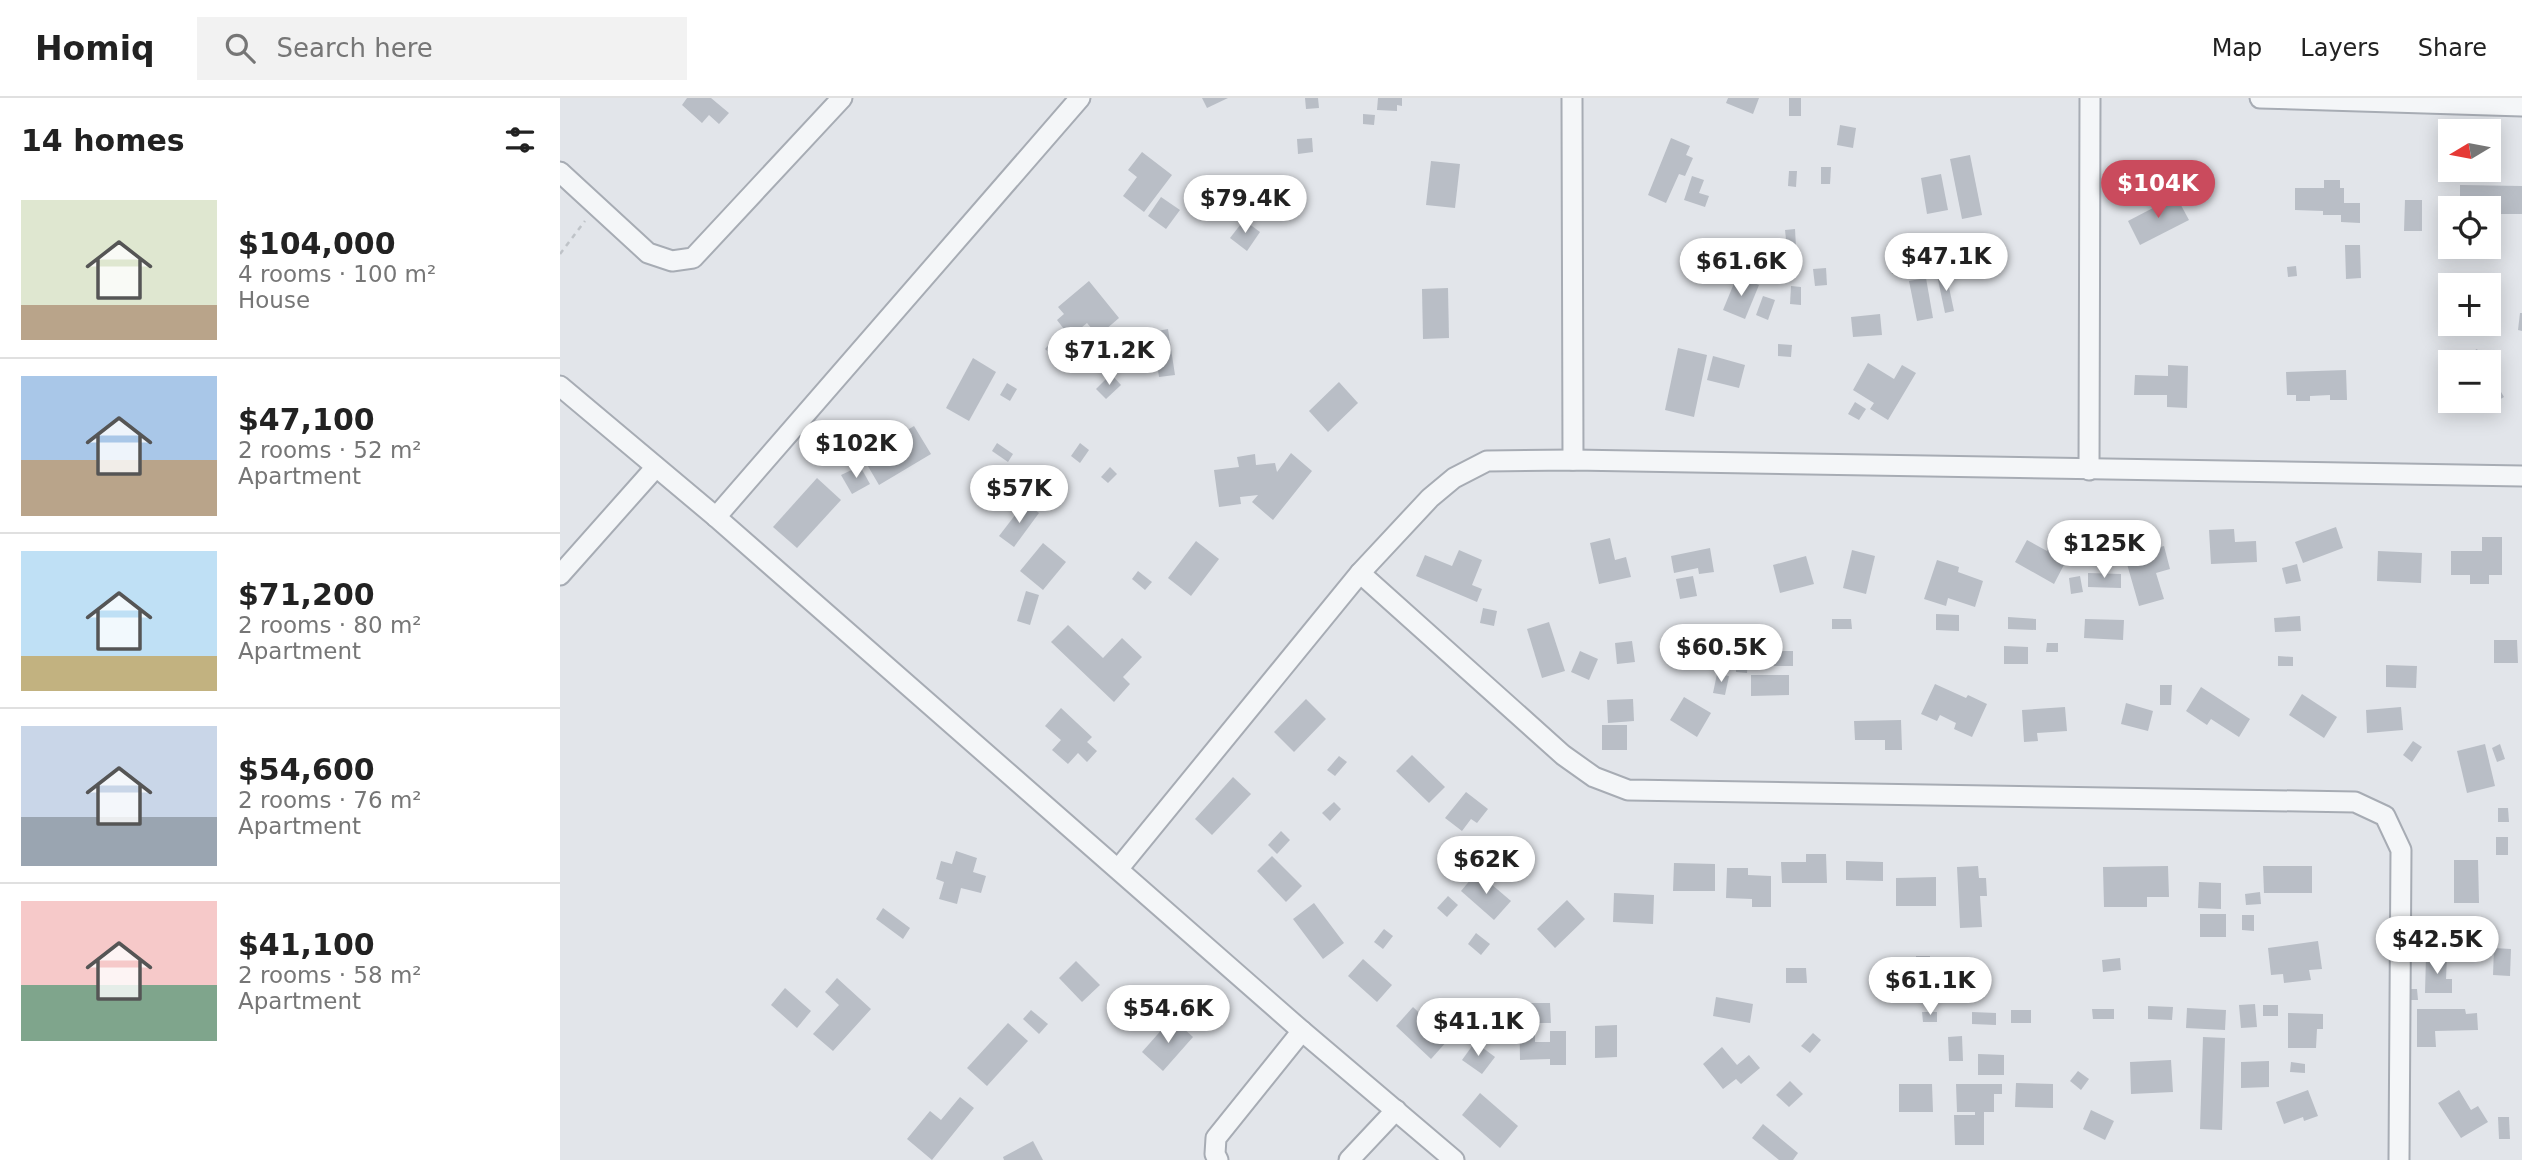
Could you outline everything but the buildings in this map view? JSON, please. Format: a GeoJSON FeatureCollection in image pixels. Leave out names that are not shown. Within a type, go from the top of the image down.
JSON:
{"type":"FeatureCollection","features":[{"type":"Feature","properties":{"kind":"street"},"geometry":{"type":"LineString","coordinates":[[560,172],[648,253],[672,261],[693,258],[842,98]]}},
{"type":"Feature","properties":{"kind":"street"},"geometry":{"type":"LineString","coordinates":[[716,517],[1080,98]]}},
{"type":"Feature","properties":{"kind":"street"},"geometry":{"type":"LineString","coordinates":[[1572,98],[1573,460]]}},
{"type":"Feature","properties":{"kind":"street"},"geometry":{"type":"LineString","coordinates":[[2089,470],[2090,98]]}},
{"type":"Feature","properties":{"kind":"street"},"geometry":{"type":"LineString","coordinates":[[2260,98],[2522,106]]}},
{"type":"Feature","properties":{"kind":"street"},"geometry":{"type":"LineString","coordinates":[[560,386],[716,517],[1302,1031],[1454,1160]]}},
{"type":"Feature","properties":{"kind":"street"},"geometry":{"type":"LineString","coordinates":[[1119,868],[1360,573],[1430,498],[1454,478],[1488,461],[1573,460],[2522,476]]}},
{"type":"Feature","properties":{"kind":"street"},"geometry":{"type":"LineString","coordinates":[[560,575],[656,467]]}},
{"type":"Feature","properties":{"kind":"street"},"geometry":{"type":"LineString","coordinates":[[1360,573],[1563,755],[1594,778],[1628,790],[2355,802],[2385,817],[2401,850],[2399,1160]]}},
{"type":"Feature","properties":{"kind":"street"},"geometry":{"type":"LineString","coordinates":[[1218,1160],[1215,1154],[1216,1138],[1302,1031]]}},
{"type":"Feature","properties":{"kind":"street"},"geometry":{"type":"LineString","coordinates":[[1349,1160],[1396,1110]]}},
{"type":"Feature","properties":{"kind":"path"},"geometry":{"type":"LineString","coordinates":[[560,254],[597,206]]}}]}
